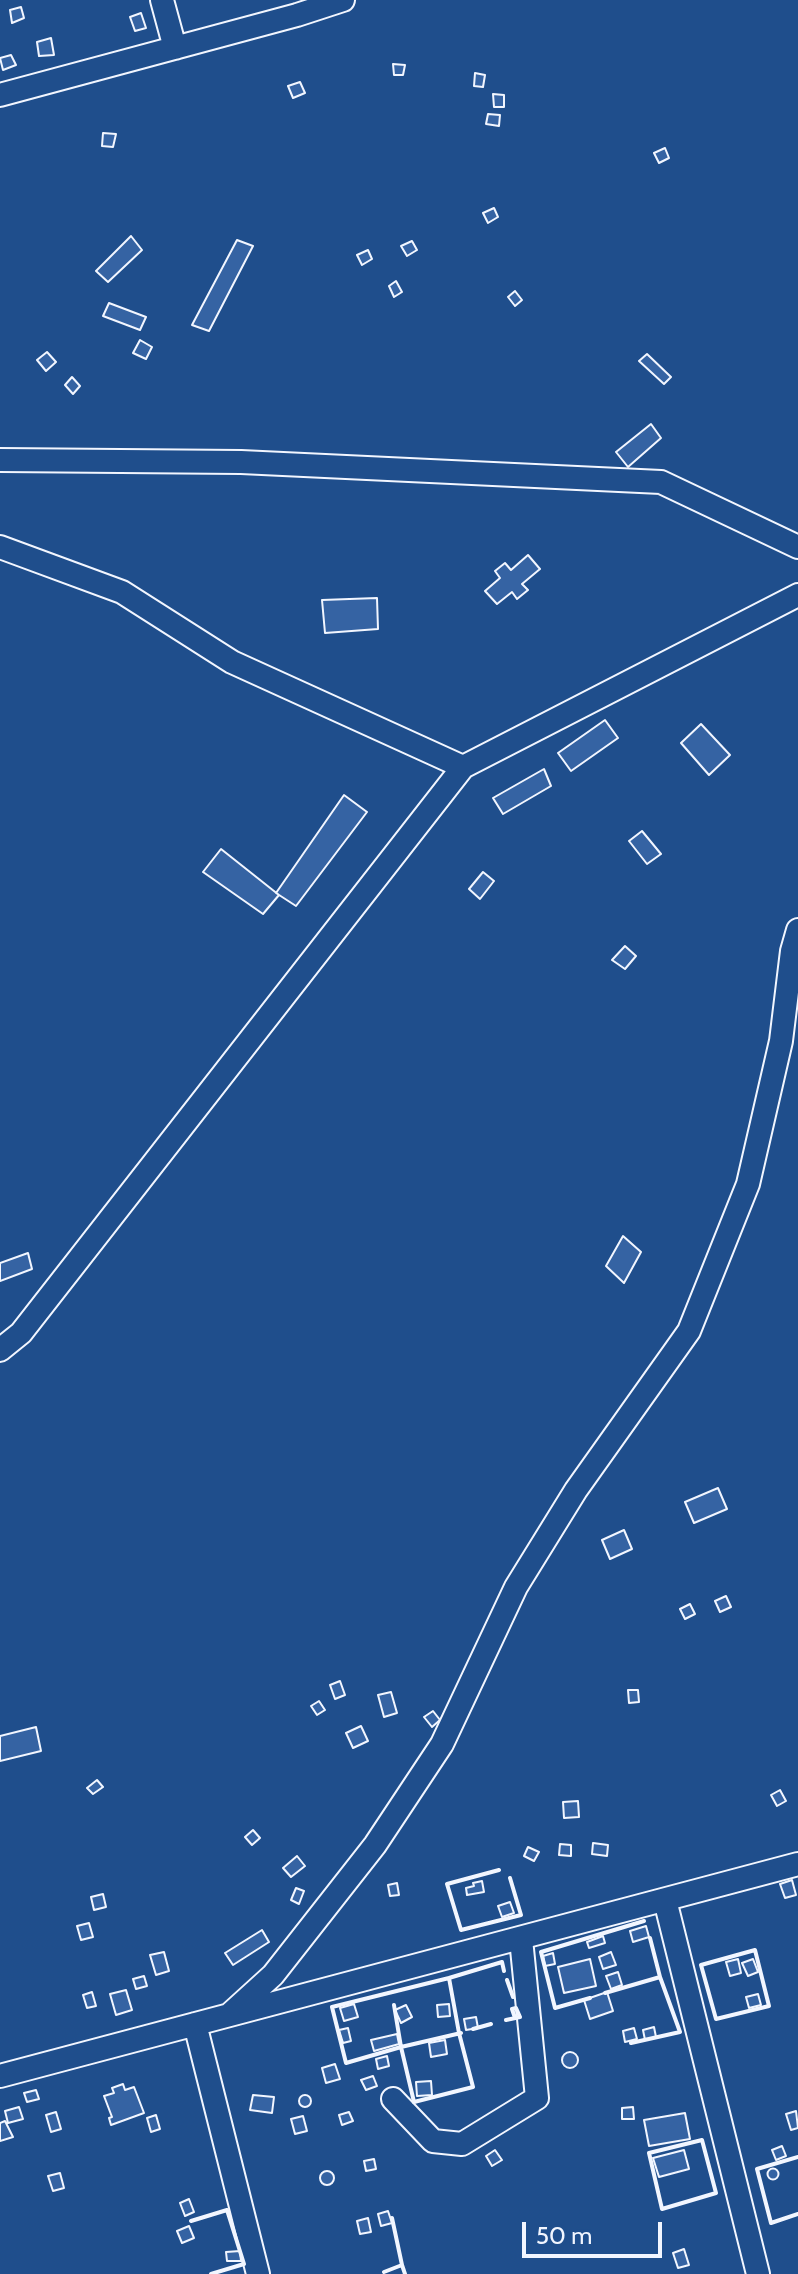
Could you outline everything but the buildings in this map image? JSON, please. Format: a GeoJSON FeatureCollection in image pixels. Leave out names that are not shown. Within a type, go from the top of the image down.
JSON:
{"type":"FeatureCollection","features":[{"type":"Feature","properties":{"kind":"street"},"geometry":{"type":"LineString","coordinates":[[162,0],[175,48]]}},
{"type":"Feature","properties":{"kind":"street"},"geometry":{"type":"LineString","coordinates":[[0,95],[343,0]]}},
{"type":"Feature","properties":{"kind":"street"},"geometry":{"type":"LineString","coordinates":[[0,460],[241,462],[661,482],[798,547]]}},
{"type":"Feature","properties":{"kind":"street"},"geometry":{"type":"LineString","coordinates":[[0,547],[122,592],[232,662],[463,767]]}},
{"type":"Feature","properties":{"kind":"street"},"geometry":{"type":"LineString","coordinates":[[0,1350],[21,1333],[463,767],[798,595]]}},
{"type":"Feature","properties":{"kind":"street"},"geometry":{"type":"LineString","coordinates":[[229,2015],[273,1975],[375,1845],[442,1744],[523,1574],[576,1490],[689,1331],[748,1184],[781,1041],[792,951],[798,930]]}},
{"type":"Feature","properties":{"kind":"street"},"geometry":{"type":"LineString","coordinates":[[0,2076],[798,1864]]}},
{"type":"Feature","properties":{"kind":"street"},"geometry":{"type":"LineString","coordinates":[[665,1900],[758,2274]]}},
{"type":"Feature","properties":{"kind":"street"},"geometry":{"type":"LineString","coordinates":[[393,2099],[433,2141],[462,2144],[537,2098],[521,1939]]}},
{"type":"Feature","properties":{"kind":"street"},"geometry":{"type":"LineString","coordinates":[[195,2024],[258,2274]]}},
{"type":"Feature","properties":{"kind":"wall"},"geometry":{"type":"LineString","coordinates":[[499,1870],[447,1884],[461,1930],[521,1915],[510,1878]]}},
{"type":"Feature","properties":{"kind":"wall"},"geometry":{"type":"LineString","coordinates":[[590,1998],[555,2008],[541,1952],[644,1921]]}},
{"type":"Feature","properties":{"kind":"wall"},"geometry":{"type":"LineString","coordinates":[[605,1993],[660,1977],[650,1938]]}},
{"type":"Feature","properties":{"kind":"wall"},"geometry":{"type":"LineString","coordinates":[[755,1950],[769,2006],[716,2019],[701,1965],[755,1950]]}},
{"type":"Feature","properties":{"kind":"wall"},"geometry":{"type":"LineString","coordinates":[[449,1978],[502,1962],[504,1971]]}},
{"type":"Feature","properties":{"kind":"wall"},"geometry":{"type":"LineString","coordinates":[[631,2043],[680,2032],[660,1977]]}},
{"type":"Feature","properties":{"kind":"wall"},"geometry":{"type":"LineString","coordinates":[[449,1978],[473,2087],[414,2102],[401,2047],[346,2063],[332,2007],[449,1978]]}},
{"type":"Feature","properties":{"kind":"wall"},"geometry":{"type":"LineString","coordinates":[[507,1980],[513,1997]]}},
{"type":"Feature","properties":{"kind":"wall"},"geometry":{"type":"LineString","coordinates":[[394,2005],[401,2047],[461,2033]]}},
{"type":"Feature","properties":{"kind":"wall"},"geometry":{"type":"LineString","coordinates":[[506,2020],[520,2017],[516,2008],[512,2009],[515,2018]]}},
{"type":"Feature","properties":{"kind":"wall"},"geometry":{"type":"LineString","coordinates":[[473,2029],[491,2024]]}},
{"type":"Feature","properties":{"kind":"wall"},"geometry":{"type":"LineString","coordinates":[[702,2140],[716,2193],[662,2209],[649,2153],[702,2140]]}},
{"type":"Feature","properties":{"kind":"wall"},"geometry":{"type":"LineString","coordinates":[[798,2157],[757,2169],[771,2223],[798,2214]]}},
{"type":"Feature","properties":{"kind":"wall"},"geometry":{"type":"LineString","coordinates":[[191,2221],[227,2210],[244,2264],[211,2274]]}},
{"type":"Feature","properties":{"kind":"wall"},"geometry":{"type":"LineString","coordinates":[[392,2218],[402,2265]]}},
{"type":"Feature","properties":{"kind":"wall"},"geometry":{"type":"LineString","coordinates":[[384,2272],[402,2265],[405,2274]]}}]}
